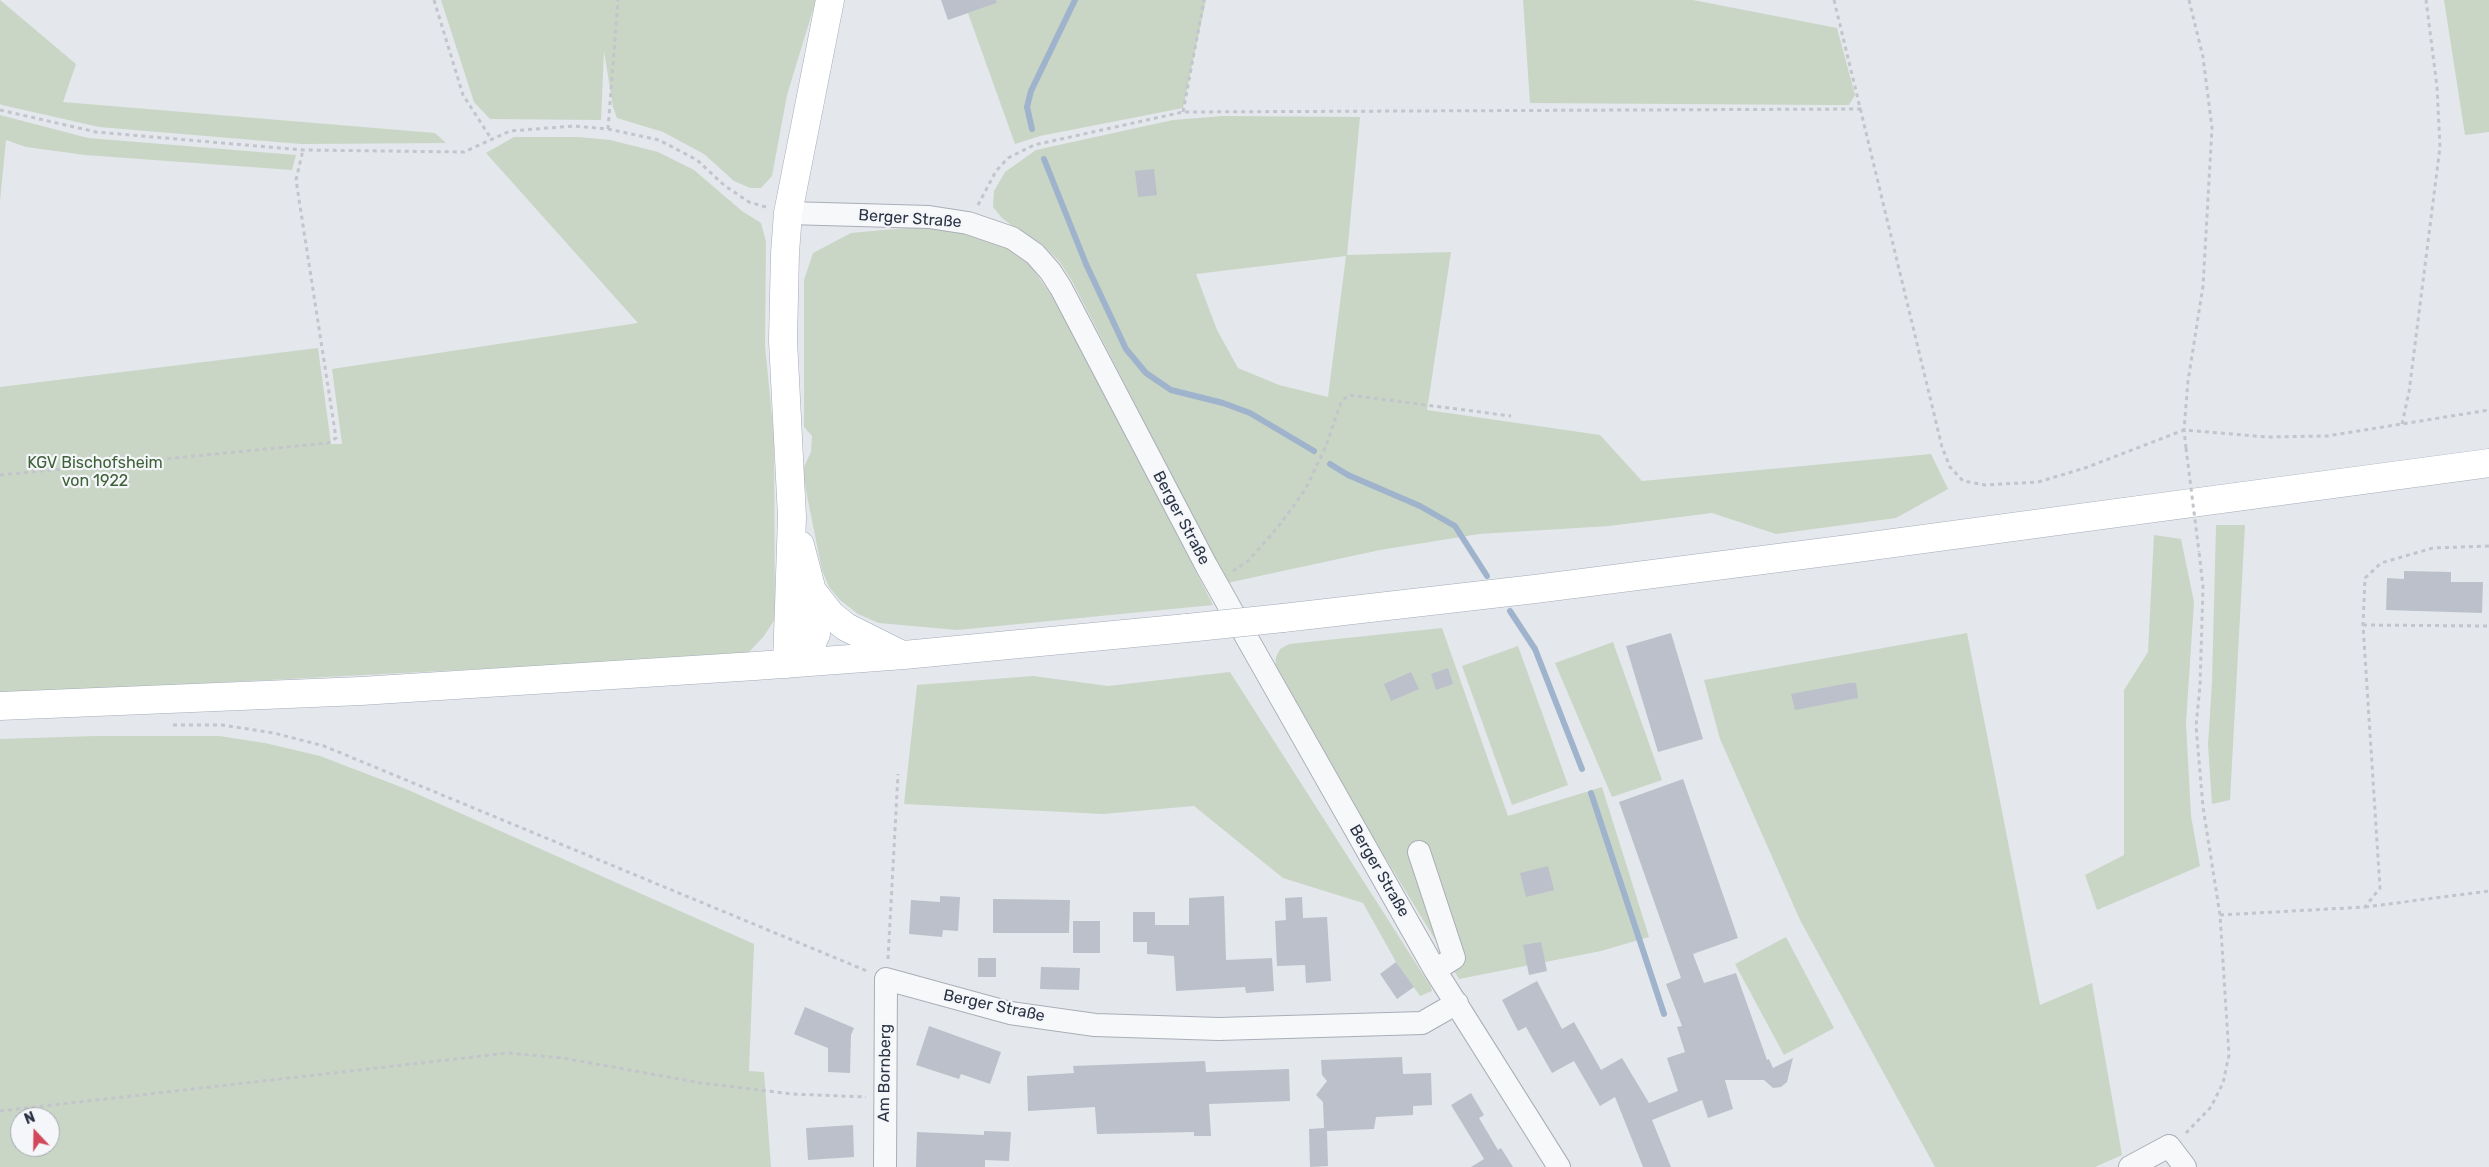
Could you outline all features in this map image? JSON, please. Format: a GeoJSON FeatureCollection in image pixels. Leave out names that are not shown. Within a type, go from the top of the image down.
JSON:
{"type":"FeatureCollection","features":[{"type":"Feature","properties":{"kind":"main road"},"geometry":{"type":"LineString","coordinates":[[787,664],[792,517],[783,340],[783,281],[788,213],[830,0]]}},
{"type":"Feature","properties":{"kind":"main road"},"geometry":{"type":"LineString","coordinates":[[0,706],[361,691],[787,664],[904,655],[1187,628],[1535,589],[2489,463]]}},
{"type":"Feature","properties":{"kind":"main road"},"geometry":{"type":"LineString","coordinates":[[787,664],[811,645],[816,634],[812,591],[792,517]]}},
{"type":"Feature","properties":{"kind":"main road"},"geometry":{"type":"LineString","coordinates":[[812,591],[831,615],[846,627],[904,655]]}},
{"type":"Feature","properties":{"kind":"street","name":"Berger Straße"},"geometry":{"type":"LineString","coordinates":[[788,213],[929,217],[968,223],[1012,238],[1035,254],[1050,271],[1085,332],[1216,583],[1435,970],[1559,1167]]}},
{"type":"Feature","properties":{"kind":"street"},"geometry":{"type":"LineString","coordinates":[[1419,852],[1454,958],[1435,970]]}},
{"type":"Feature","properties":{"kind":"street","name":"Berger Straße"},"geometry":{"type":"LineString","coordinates":[[886,979],[1010,1013],[1095,1025],[1219,1029],[1422,1023],[1457,1003]]}},
{"type":"Feature","properties":{"kind":"street","name":"Am Bornberg"},"geometry":{"type":"LineString","coordinates":[[885,1167],[886,979]]}},
{"type":"Feature","properties":{"kind":"street"},"geometry":{"type":"LineString","coordinates":[[2130,1167],[2170,1146],[2185,1167]]}},
{"type":"Feature","properties":{"kind":"path"},"geometry":{"type":"LineString","coordinates":[[434,0],[463,95],[492,140]]}},
{"type":"Feature","properties":{"kind":"path"},"geometry":{"type":"LineString","coordinates":[[608,129],[618,0]]}},
{"type":"Feature","properties":{"kind":"path"},"geometry":{"type":"LineString","coordinates":[[1183,112],[1204,0]]}},
{"type":"Feature","properties":{"kind":"path"},"geometry":{"type":"LineString","coordinates":[[1834,0],[1942,447],[1950,467],[1963,480],[1985,485],[2038,482],[2085,468],[2184,430],[2267,437],[2327,436],[2489,410]]}},
{"type":"Feature","properties":{"kind":"path"},"geometry":{"type":"LineString","coordinates":[[2170,1146],[2211,1107],[2224,1084],[2229,1055],[2220,915],[2203,807],[2196,726],[2200,686],[2203,587],[2184,430],[2188,381],[2203,286],[2212,128],[2203,57],[2189,0]]}},
{"type":"Feature","properties":{"kind":"path"},"geometry":{"type":"LineString","coordinates":[[2402,424],[2409,392],[2440,147],[2436,87],[2426,0]]}},
{"type":"Feature","properties":{"kind":"path"},"geometry":{"type":"LineString","coordinates":[[0,110],[96,132],[303,150],[464,152],[510,131],[574,126],[608,129],[659,140],[697,160],[725,186],[749,202],[788,213]]}},
{"type":"Feature","properties":{"kind":"path"},"geometry":{"type":"LineString","coordinates":[[968,223],[996,171],[1008,158],[1034,145],[1183,112],[1862,110]]}},
{"type":"Feature","properties":{"kind":"path"},"geometry":{"type":"LineString","coordinates":[[0,475],[328,443],[336,438],[335,421],[296,180],[303,150]]}},
{"type":"Feature","properties":{"kind":"path"},"geometry":{"type":"LineString","coordinates":[[1216,583],[1249,560],[1278,527],[1304,490],[1326,446],[1341,402],[1348,395],[1512,416]]}},
{"type":"Feature","properties":{"kind":"path"},"geometry":{"type":"LineString","coordinates":[[2365,907],[2380,888],[2364,625],[2365,578],[2381,563],[2433,548],[2489,546]]}},
{"type":"Feature","properties":{"kind":"path"},"geometry":{"type":"LineString","coordinates":[[2364,625],[2489,626]]}},
{"type":"Feature","properties":{"kind":"path"},"geometry":{"type":"LineString","coordinates":[[165,725],[222,725],[274,733],[324,746],[886,979],[898,774]]}},
{"type":"Feature","properties":{"kind":"path"},"geometry":{"type":"LineString","coordinates":[[2220,915],[2365,907],[2489,891]]}},
{"type":"Feature","properties":{"kind":"path"},"geometry":{"type":"LineString","coordinates":[[0,1111],[508,1053],[563,1058],[701,1083],[792,1094],[885,1098]]}},
{"type":"Feature","properties":{"kind":"green space"},"geometry":{"type":"Polygon","coordinates":[[[0,0],[76,64],[63,102],[435,133],[446,143],[301,144],[99,127],[2,105],[0,104],[0,0]]]}},
{"type":"Feature","properties":{"kind":"green space"},"geometry":{"type":"Polygon","coordinates":[[[441,0],[816,0],[787,95],[772,176],[761,188],[750,188],[734,181],[704,154],[663,132],[617,118],[613,107],[604,51],[601,120],[490,119],[474,102],[441,0]]]}},
{"type":"Feature","properties":{"kind":"green space"},"geometry":{"type":"Polygon","coordinates":[[[996,0],[1206,0],[1183,108],[1040,136],[1015,144],[968,13],[997,3],[996,0]]]}},
{"type":"Feature","properties":{"kind":"green space"},"geometry":{"type":"Polygon","coordinates":[[[1523,0],[1693,0],[1837,28],[1855,95],[1849,105],[1530,103],[1523,0]]]}},
{"type":"Feature","properties":{"kind":"green space"},"geometry":{"type":"Polygon","coordinates":[[[2444,0],[2489,0],[2489,132],[2465,135],[2444,0]]]}},
{"type":"Feature","properties":{"kind":"green space"},"geometry":{"type":"Polygon","coordinates":[[[0,115],[88,138],[296,155],[292,170],[85,155],[26,147],[6,140],[0,201],[0,115]]]}},
{"type":"Feature","properties":{"kind":"green space"},"geometry":{"type":"Polygon","coordinates":[[[1223,116],[1360,117],[1347,255],[1451,252],[1427,410],[1600,435],[1642,481],[1931,454],[1948,489],[1896,518],[1776,534],[1712,513],[1609,526],[1479,534],[1380,550],[1227,583],[1072,281],[1059,261],[1044,246],[1002,218],[993,207],[994,191],[1005,172],[1036,150],[1173,120],[1223,116]],[[1346,256],[1196,274],[1217,330],[1238,368],[1279,385],[1328,397],[1346,256]]]}},
{"type":"Feature","properties":{"kind":"green space","name":"KGV Bischofsheim von 1922"},"geometry":{"type":"Polygon","coordinates":[[[514,137],[578,137],[610,140],[658,152],[694,170],[742,211],[761,223],[766,242],[765,346],[774,437],[775,619],[764,636],[749,652],[729,656],[0,694],[0,387],[318,348],[331,444],[342,444],[332,369],[638,323],[486,153],[514,137]]]}},
{"type":"Feature","properties":{"kind":"green space"},"geometry":{"type":"Polygon","coordinates":[[[928,226],[953,229],[1007,247],[1029,264],[1052,296],[1077,339],[1213,605],[957,630],[879,623],[858,614],[840,600],[829,587],[822,570],[802,471],[811,452],[812,436],[804,427],[804,280],[813,253],[851,233],[928,226]]]}},
{"type":"Feature","properties":{"kind":"green space"},"geometry":{"type":"Polygon","coordinates":[[[2216,525],[2245,525],[2230,800],[2212,804],[2208,745],[2212,682],[2216,525]]]}},
{"type":"Feature","properties":{"kind":"green space"},"geometry":{"type":"Polygon","coordinates":[[[2154,535],[2181,539],[2194,602],[2186,723],[2191,816],[2200,866],[2097,910],[2085,875],[2124,855],[2124,690],[2148,652],[2154,535]]]}},
{"type":"Feature","properties":{"kind":"green space"},"geometry":{"type":"Polygon","coordinates":[[[1442,628],[1508,816],[1602,787],[1649,937],[1601,951],[1459,979],[1278,681],[1275,670],[1276,657],[1280,649],[1289,644],[1442,628]]]}},
{"type":"Feature","properties":{"kind":"green space"},"geometry":{"type":"Polygon","coordinates":[[[1967,633],[2040,1005],[2092,983],[2122,1155],[2095,1167],[1935,1167],[1800,920],[1720,739],[1704,680],[1967,633]]]}},
{"type":"Feature","properties":{"kind":"green space"},"geometry":{"type":"Polygon","coordinates":[[[1613,642],[1662,780],[1612,797],[1555,663],[1613,642]]]}},
{"type":"Feature","properties":{"kind":"green space"},"geometry":{"type":"Polygon","coordinates":[[[1518,646],[1568,785],[1512,805],[1462,666],[1518,646]]]}},
{"type":"Feature","properties":{"kind":"green space"},"geometry":{"type":"Polygon","coordinates":[[[1230,672],[1432,991],[1420,996],[1396,962],[1363,903],[1283,878],[1194,806],[1103,814],[904,804],[917,685],[1033,676],[1108,686],[1230,672]]]}},
{"type":"Feature","properties":{"kind":"green space"},"geometry":{"type":"Polygon","coordinates":[[[95,736],[219,736],[265,743],[320,756],[406,789],[754,944],[749,1071],[764,1072],[771,1167],[0,1167],[0,739],[95,736]]]}},
{"type":"Feature","properties":{"kind":"green space"},"geometry":{"type":"Polygon","coordinates":[[[1786,937],[1834,1028],[1784,1055],[1735,964],[1786,937]]]}},
{"type":"Feature","properties":{"kind":"building"},"geometry":{"type":"Polygon","coordinates":[[[941,0],[996,0],[997,3],[948,20],[941,0]]]}},
{"type":"Feature","properties":{"kind":"building"},"geometry":{"type":"Polygon","coordinates":[[[1154,169],[1157,195],[1138,197],[1135,171],[1154,169]]]}},
{"type":"Feature","properties":{"kind":"building"},"geometry":{"type":"Polygon","coordinates":[[[2404,571],[2451,572],[2451,582],[2483,582],[2482,613],[2386,610],[2387,578],[2404,579],[2404,571]]]}},
{"type":"Feature","properties":{"kind":"building"},"geometry":{"type":"Polygon","coordinates":[[[1671,633],[1703,739],[1658,752],[1626,646],[1671,633]]]}},
{"type":"Feature","properties":{"kind":"building"},"geometry":{"type":"Polygon","coordinates":[[[1448,668],[1453,684],[1436,690],[1431,674],[1448,668]]]}},
{"type":"Feature","properties":{"kind":"building"},"geometry":{"type":"Polygon","coordinates":[[[1411,672],[1419,689],[1391,701],[1384,684],[1411,672]]]}},
{"type":"Feature","properties":{"kind":"building"},"geometry":{"type":"Polygon","coordinates":[[[1856,683],[1858,698],[1795,710],[1791,694],[1856,683]]]}},
{"type":"Feature","properties":{"kind":"building"},"geometry":{"type":"Polygon","coordinates":[[[1683,779],[1738,938],[1693,954],[1704,983],[1736,973],[1767,1060],[1769,1059],[1773,1068],[1793,1058],[1787,1082],[1781,1087],[1773,1088],[1764,1080],[1725,1080],[1733,1109],[1708,1118],[1702,1100],[1652,1120],[1671,1167],[1643,1167],[1615,1097],[1600,1106],[1574,1061],[1552,1073],[1526,1027],[1518,1031],[1502,1000],[1537,981],[1562,1029],[1574,1022],[1601,1070],[1622,1058],[1649,1103],[1678,1091],[1667,1058],[1685,1052],[1677,1027],[1682,1026],[1666,984],[1681,978],[1619,802],[1683,779]]]}},
{"type":"Feature","properties":{"kind":"building"},"geometry":{"type":"Polygon","coordinates":[[[1548,866],[1554,890],[1526,897],[1520,873],[1548,866]]]}},
{"type":"Feature","properties":{"kind":"building"},"geometry":{"type":"Polygon","coordinates":[[[940,896],[960,897],[958,931],[943,930],[942,937],[909,934],[911,900],[940,902],[940,896]]]}},
{"type":"Feature","properties":{"kind":"building"},"geometry":{"type":"Polygon","coordinates":[[[1224,896],[1226,960],[1272,958],[1274,991],[1246,993],[1245,987],[1176,991],[1174,956],[1147,954],[1147,942],[1133,942],[1133,912],[1155,912],[1155,925],[1189,925],[1189,898],[1224,896]]]}},
{"type":"Feature","properties":{"kind":"building"},"geometry":{"type":"Polygon","coordinates":[[[1302,897],[1303,918],[1327,917],[1331,981],[1306,983],[1305,965],[1277,966],[1275,921],[1286,920],[1285,898],[1302,897]]]}},
{"type":"Feature","properties":{"kind":"building"},"geometry":{"type":"Polygon","coordinates":[[[993,899],[1070,900],[1069,933],[993,933],[993,899]]]}},
{"type":"Feature","properties":{"kind":"building"},"geometry":{"type":"Polygon","coordinates":[[[1073,921],[1100,921],[1100,953],[1073,953],[1073,921]]]}},
{"type":"Feature","properties":{"kind":"building"},"geometry":{"type":"Polygon","coordinates":[[[1541,942],[1547,971],[1529,975],[1523,945],[1541,942]]]}},
{"type":"Feature","properties":{"kind":"building"},"geometry":{"type":"Polygon","coordinates":[[[978,958],[996,958],[996,977],[978,977],[978,958]]]}},
{"type":"Feature","properties":{"kind":"building"},"geometry":{"type":"Polygon","coordinates":[[[1396,962],[1414,987],[1397,999],[1380,974],[1396,962]]]}},
{"type":"Feature","properties":{"kind":"building"},"geometry":{"type":"Polygon","coordinates":[[[1041,967],[1080,968],[1079,990],[1040,989],[1041,967]]]}},
{"type":"Feature","properties":{"kind":"building"},"geometry":{"type":"Polygon","coordinates":[[[805,1007],[854,1028],[851,1035],[850,1073],[828,1072],[828,1048],[794,1034],[805,1007]]]}},
{"type":"Feature","properties":{"kind":"building"},"geometry":{"type":"Polygon","coordinates":[[[929,1026],[1001,1052],[990,1084],[961,1074],[959,1079],[916,1065],[929,1026]]]}},
{"type":"Feature","properties":{"kind":"building"},"geometry":{"type":"Polygon","coordinates":[[[1402,1057],[1403,1074],[1431,1073],[1432,1105],[1413,1106],[1413,1115],[1376,1117],[1374,1129],[1327,1131],[1328,1166],[1310,1167],[1309,1129],[1324,1128],[1323,1102],[1316,1095],[1327,1081],[1322,1075],[1321,1060],[1402,1057]]]}},
{"type":"Feature","properties":{"kind":"building"},"geometry":{"type":"Polygon","coordinates":[[[1205,1061],[1206,1072],[1289,1069],[1290,1101],[1209,1104],[1211,1136],[1194,1136],[1194,1132],[1097,1134],[1095,1107],[1028,1111],[1027,1076],[1074,1073],[1073,1066],[1205,1061]]]}},
{"type":"Feature","properties":{"kind":"building"},"geometry":{"type":"Polygon","coordinates":[[[1471,1093],[1484,1115],[1479,1118],[1498,1150],[1501,1148],[1513,1167],[1471,1167],[1484,1159],[1451,1105],[1471,1093]]]}},
{"type":"Feature","properties":{"kind":"building"},"geometry":{"type":"Polygon","coordinates":[[[853,1125],[854,1157],[808,1160],[806,1128],[853,1125]]]}},
{"type":"Feature","properties":{"kind":"building"},"geometry":{"type":"Polygon","coordinates":[[[984,1131],[1011,1132],[1009,1161],[985,1160],[985,1167],[916,1167],[917,1132],[984,1135],[984,1131]]]}},
{"type":"Feature","properties":{"kind":"waterway"},"geometry":{"type":"LineString","coordinates":[[1032,129],[1027,107],[1031,91],[1075,0]]}},
{"type":"Feature","properties":{"kind":"waterway"},"geometry":{"type":"LineString","coordinates":[[1044,159],[1086,264],[1126,349],[1146,373],[1171,390],[1223,403],[1250,413],[1314,451]]}},
{"type":"Feature","properties":{"kind":"waterway"},"geometry":{"type":"LineString","coordinates":[[1330,464],[1348,475],[1420,506],[1455,526],[1487,576]]}},
{"type":"Feature","properties":{"kind":"waterway"},"geometry":{"type":"LineString","coordinates":[[1510,611],[1535,649],[1582,769]]}},
{"type":"Feature","properties":{"kind":"waterway"},"geometry":{"type":"LineString","coordinates":[[1591,793],[1664,1014]]}}]}
